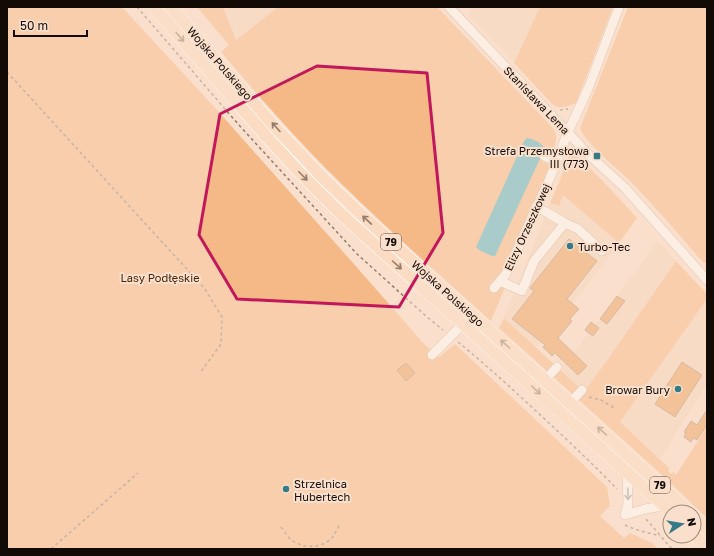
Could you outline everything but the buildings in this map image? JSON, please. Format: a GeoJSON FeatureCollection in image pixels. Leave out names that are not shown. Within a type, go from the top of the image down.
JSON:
{"type":"FeatureCollection","features":[{"type":"Feature","properties":{"kind":"main road","name":"Wojska Polskiego"},"geometry":{"type":"LineString","coordinates":[[154,7],[301,174],[360,231],[662,504]]}},
{"type":"Feature","properties":{"kind":"main road","name":"Wojska Polskiego"},"geometry":{"type":"LineString","coordinates":[[171,7],[274,126],[322,177],[373,226],[545,380],[576,396],[681,504]]}},
{"type":"Feature","properties":{"kind":"street","name":"Stanisława Lema"},"geometry":{"type":"LineString","coordinates":[[449,7],[589,155],[625,188],[707,280]]}},
{"type":"Feature","properties":{"kind":"street","name":"Elizy Orzeszkowej"},"geometry":{"type":"LineString","coordinates":[[494,288],[506,274],[550,178],[568,132],[588,88],[619,7]]}},
{"type":"Feature","properties":{"kind":"street"},"geometry":{"type":"LineString","coordinates":[[544,156],[557,161]]}},
{"type":"Feature","properties":{"kind":"street"},"geometry":{"type":"LineString","coordinates":[[536,207],[565,223],[578,228],[602,251]]}},
{"type":"Feature","properties":{"kind":"street"},"geometry":{"type":"LineString","coordinates":[[500,281],[522,291],[534,261],[565,223]]}},
{"type":"Feature","properties":{"kind":"street"},"geometry":{"type":"LineString","coordinates":[[432,355],[463,324]]}},
{"type":"Feature","properties":{"kind":"street"},"geometry":{"type":"LineString","coordinates":[[545,380],[557,367]]}},
{"type":"Feature","properties":{"kind":"street"},"geometry":{"type":"LineString","coordinates":[[626,472],[628,504],[625,516],[645,509],[662,509]]}},
{"type":"Feature","properties":{"kind":"path"},"geometry":{"type":"LineString","coordinates":[[7,72],[205,289],[222,317],[221,344],[200,373]]}},
{"type":"Feature","properties":{"kind":"path"},"geometry":{"type":"LineString","coordinates":[[479,359],[598,468],[619,491]]}},
{"type":"Feature","properties":{"kind":"path"},"geometry":{"type":"LineString","coordinates":[[576,396],[601,400],[616,409]]}},
{"type":"Feature","properties":{"kind":"path"},"geometry":{"type":"LineString","coordinates":[[51,549],[138,473]]}},
{"type":"Feature","properties":{"kind":"path"},"geometry":{"type":"LineString","coordinates":[[645,519],[672,549]]}},
{"type":"Feature","properties":{"kind":"path"},"geometry":{"type":"LineString","coordinates":[[281,527],[287,536],[294,542],[310,547],[328,541],[336,532],[340,524]]}},
{"type":"Feature","properties":{"kind":"path"},"geometry":{"type":"LineString","coordinates":[[625,525],[638,531],[660,536]]}},
{"type":"Feature","properties":{"kind":"highlighted area"},"geometry":{"type":"Polygon","coordinates":[[[317,66],[427,73],[443,233],[399,307],[237,299],[199,235],[220,114],[317,66]]]}},
{"type":"Feature","properties":{"kind":"shaded area"},"geometry":{"type":"Polygon","coordinates":[[[223,7],[278,7],[235,40],[223,7]]]}},
{"type":"Feature","properties":{"kind":"shaded area"},"geometry":{"type":"Polygon","coordinates":[[[472,7],[540,7],[514,63],[468,15],[472,7]]]}},
{"type":"Feature","properties":{"kind":"shaded area","name":"Turbo-Tec"},"geometry":{"type":"Polygon","coordinates":[[[563,195],[619,243],[586,287],[536,348],[504,318],[550,203],[559,206],[563,195]]]}},
{"type":"Feature","properties":{"kind":"shaded area"},"geometry":{"type":"Polygon","coordinates":[[[658,241],[676,261],[584,392],[560,370],[658,241]]]}},
{"type":"Feature","properties":{"kind":"shaded area"},"geometry":{"type":"Polygon","coordinates":[[[707,299],[707,384],[660,459],[620,422],[707,299]]]}},
{"type":"Feature","properties":{"kind":"green space","name":"Lasy Podłęskie"},"geometry":{"type":"Polygon","coordinates":[[[7,7],[122,7],[217,110],[425,345],[439,357],[455,344],[607,487],[610,506],[600,516],[624,538],[630,533],[652,543],[658,549],[7,549],[7,7]]]}},
{"type":"Feature","properties":{"kind":"green space"},"geometry":{"type":"Polygon","coordinates":[[[197,7],[223,7],[236,40],[278,7],[437,7],[553,128],[556,135],[556,141],[552,154],[546,152],[542,161],[554,166],[491,321],[331,174],[299,140],[221,52],[229,45],[197,7]]]}},
{"type":"Feature","properties":{"kind":"green space"},"geometry":{"type":"Polygon","coordinates":[[[540,7],[613,7],[576,103],[567,106],[558,107],[552,104],[514,63],[540,7]]]}},
{"type":"Feature","properties":{"kind":"green space"},"geometry":{"type":"Polygon","coordinates":[[[628,7],[707,7],[707,264],[702,261],[630,181],[594,148],[580,128],[628,7]]]}},
{"type":"Feature","properties":{"kind":"green space"},"geometry":{"type":"Polygon","coordinates":[[[573,154],[592,170],[637,218],[619,243],[563,195],[559,206],[550,203],[568,157],[573,154]]]}},
{"type":"Feature","properties":{"kind":"green space"},"geometry":{"type":"Polygon","coordinates":[[[676,261],[707,294],[707,299],[620,422],[669,468],[668,471],[671,474],[674,472],[676,475],[707,427],[707,518],[702,513],[702,504],[692,504],[499,328],[504,318],[584,392],[676,261]]]}},
{"type":"Feature","properties":{"kind":"water"},"geometry":{"type":"Polygon","coordinates":[[[527,138],[540,143],[544,150],[496,254],[495,256],[492,256],[476,247],[524,141],[527,138]]]}},
{"type":"Feature","properties":{"kind":"place","name":"Strefa Przemysłowa III (773)"},"geometry":{"type":"Point","coordinates":[597,156]}},
{"type":"Feature","properties":{"kind":"place","name":"Turbo-Tec"},"geometry":{"type":"Point","coordinates":[570,246]}},
{"type":"Feature","properties":{"kind":"place","name":"Browar Bury"},"geometry":{"type":"Point","coordinates":[678,389]}},
{"type":"Feature","properties":{"kind":"place","name":"Strzelnica Hubertech"},"geometry":{"type":"Point","coordinates":[286,489]}}]}
